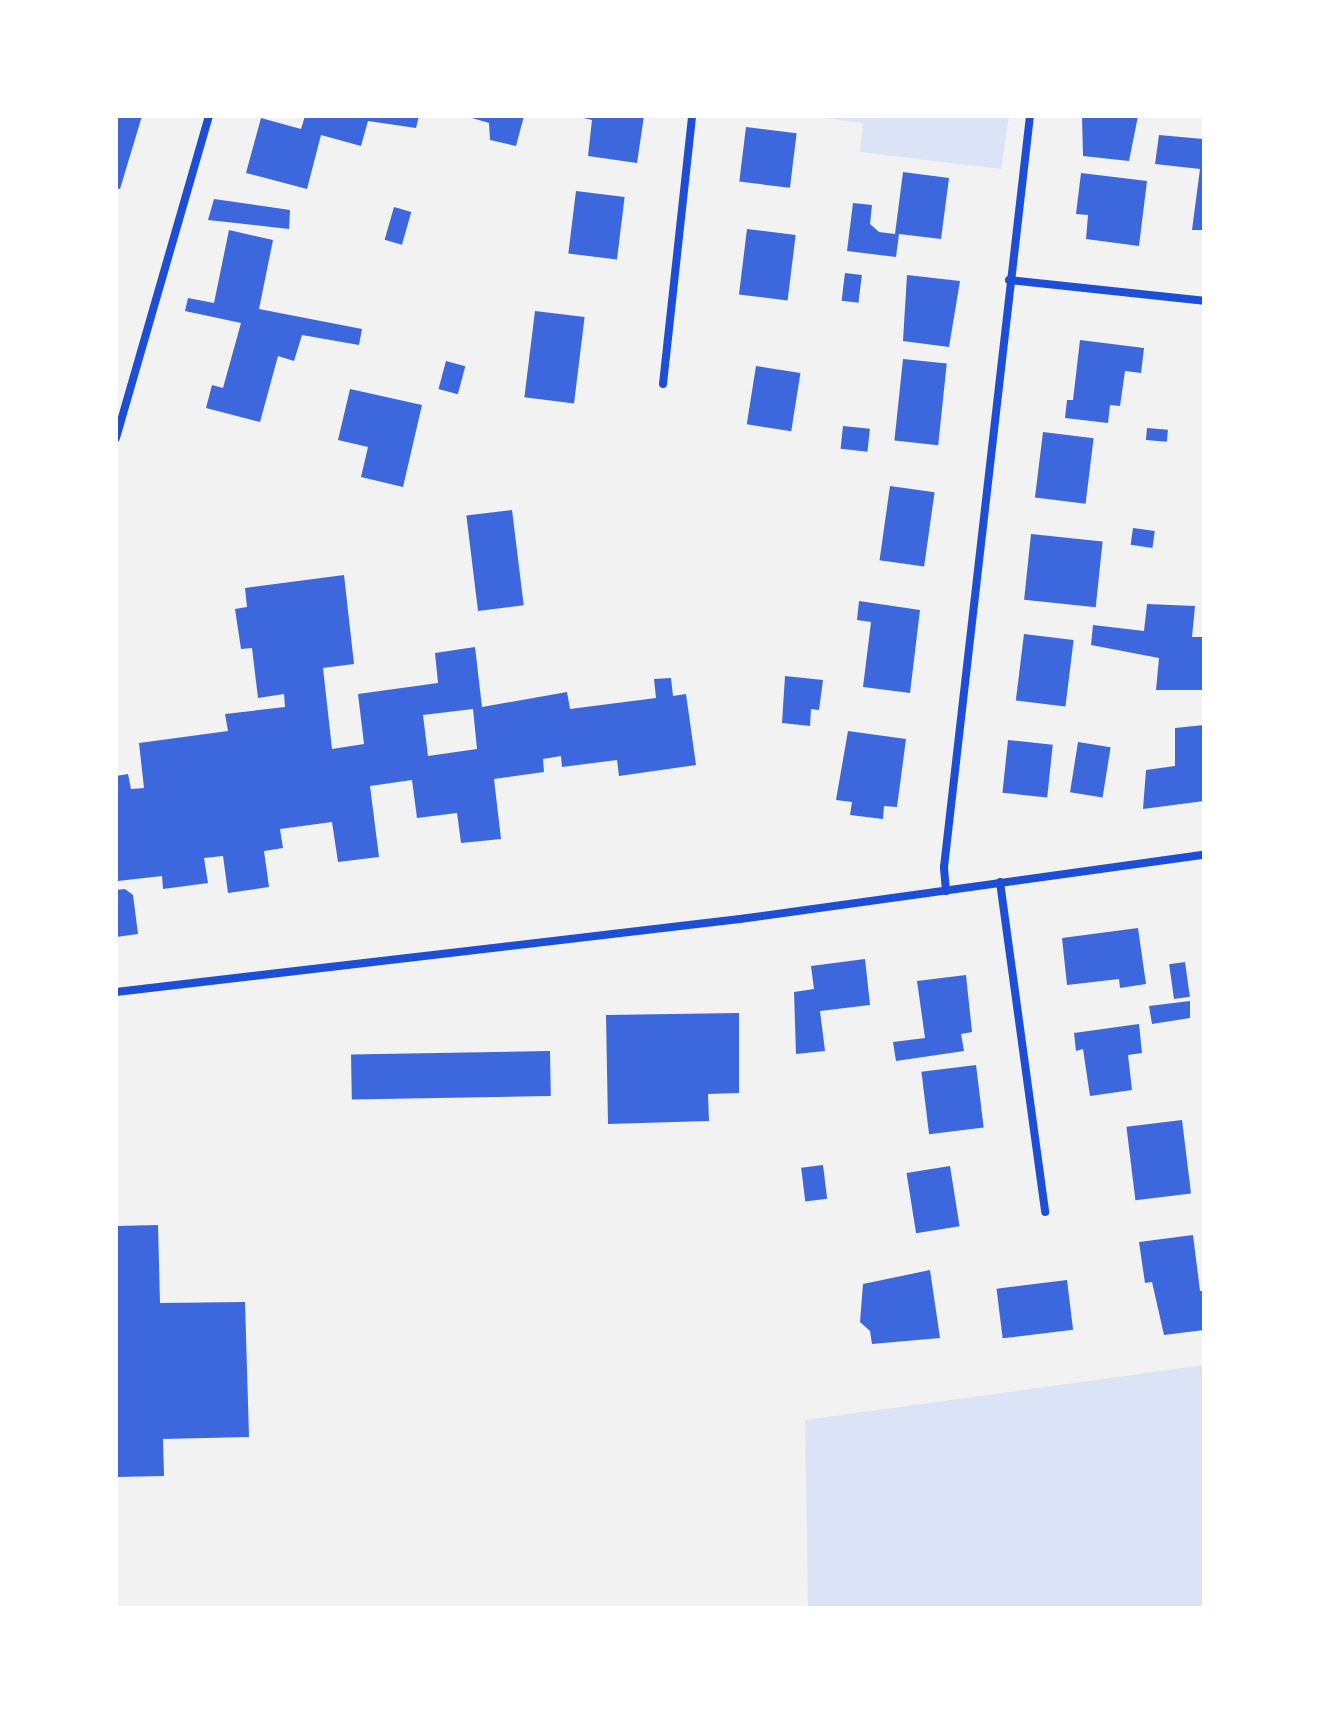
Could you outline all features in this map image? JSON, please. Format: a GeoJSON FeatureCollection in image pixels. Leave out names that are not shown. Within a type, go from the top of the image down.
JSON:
{"type":"FeatureCollection","features":[{"type":"Feature","properties":{"kind":"street"},"geometry":{"type":"LineString","coordinates":[[116,438],[209,116]]}},
{"type":"Feature","properties":{"kind":"street"},"geometry":{"type":"LineString","coordinates":[[663,384],[692,116]]}},
{"type":"Feature","properties":{"kind":"street"},"geometry":{"type":"LineString","coordinates":[[946,891],[944,867],[1030,116]]}},
{"type":"Feature","properties":{"kind":"street"},"geometry":{"type":"LineString","coordinates":[[1009,280],[1204,301]]}},
{"type":"Feature","properties":{"kind":"street"},"geometry":{"type":"LineString","coordinates":[[116,992],[946,891],[1204,855]]}},
{"type":"Feature","properties":{"kind":"street"},"geometry":{"type":"LineString","coordinates":[[1000,882],[1045,1212]]}},
{"type":"Feature","properties":{"kind":"shaded area"},"geometry":{"type":"Polygon","coordinates":[[[809,116],[1009,116],[1001,169],[860,152],[863,123],[809,116]]]}},
{"type":"Feature","properties":{"kind":"shaded area"},"geometry":{"type":"Polygon","coordinates":[[[1204,1365],[1204,1608],[808,1608],[805,1420],[1204,1365]]]}},
{"type":"Feature","properties":{"kind":"building"},"geometry":{"type":"Polygon","coordinates":[[[116,116],[142,116],[120,189],[116,188],[116,116]]]}},
{"type":"Feature","properties":{"kind":"building"},"geometry":{"type":"Polygon","coordinates":[[[305,116],[419,116],[416,128],[368,121],[361,146],[321,135],[307,189],[246,173],[261,118],[301,129],[305,116]]]}},
{"type":"Feature","properties":{"kind":"building"},"geometry":{"type":"Polygon","coordinates":[[[465,116],[524,116],[516,146],[490,140],[489,123],[465,116]]]}},
{"type":"Feature","properties":{"kind":"building"},"geometry":{"type":"Polygon","coordinates":[[[575,116],[644,116],[637,163],[588,156],[592,120],[575,116]]]}},
{"type":"Feature","properties":{"kind":"building"},"geometry":{"type":"Polygon","coordinates":[[[1082,116],[1138,116],[1129,161],[1083,156],[1082,116]]]}},
{"type":"Feature","properties":{"kind":"building"},"geometry":{"type":"Polygon","coordinates":[[[746,127],[797,133],[790,188],[739,182],[746,127]]]}},
{"type":"Feature","properties":{"kind":"building"},"geometry":{"type":"Polygon","coordinates":[[[1159,135],[1203,139],[1204,230],[1192,230],[1200,169],[1155,164],[1159,135]]]}},
{"type":"Feature","properties":{"kind":"building"},"geometry":{"type":"Polygon","coordinates":[[[903,172],[949,178],[941,239],[899,234],[896,257],[847,251],[853,203],[872,205],[870,224],[879,232],[895,234],[903,172]]]}},
{"type":"Feature","properties":{"kind":"building"},"geometry":{"type":"Polygon","coordinates":[[[1081,173],[1147,181],[1139,246],[1086,239],[1088,215],[1076,214],[1081,173]]]}},
{"type":"Feature","properties":{"kind":"building"},"geometry":{"type":"Polygon","coordinates":[[[576,191],[625,197],[617,260],[568,254],[576,191]]]}},
{"type":"Feature","properties":{"kind":"building"},"geometry":{"type":"Polygon","coordinates":[[[214,199],[290,210],[289,229],[208,220],[214,199]]]}},
{"type":"Feature","properties":{"kind":"building"},"geometry":{"type":"Polygon","coordinates":[[[394,207],[411,212],[402,245],[385,240],[394,207]]]}},
{"type":"Feature","properties":{"kind":"building"},"geometry":{"type":"Polygon","coordinates":[[[747,229],[796,235],[788,300],[739,295],[747,229]]]}},
{"type":"Feature","properties":{"kind":"building"},"geometry":{"type":"Polygon","coordinates":[[[229,230],[273,240],[259,309],[362,329],[359,345],[302,335],[294,361],[278,356],[260,422],[206,408],[212,385],[223,388],[241,323],[185,311],[188,298],[214,303],[229,230]]]}},
{"type":"Feature","properties":{"kind":"building"},"geometry":{"type":"Polygon","coordinates":[[[845,273],[862,275],[858,303],[842,301],[845,273]]]}},
{"type":"Feature","properties":{"kind":"building"},"geometry":{"type":"Polygon","coordinates":[[[907,275],[960,281],[949,347],[903,341],[907,275]]]}},
{"type":"Feature","properties":{"kind":"building"},"geometry":{"type":"Polygon","coordinates":[[[535,311],[585,317],[574,403],[524,397],[535,311]]]}},
{"type":"Feature","properties":{"kind":"building"},"geometry":{"type":"Polygon","coordinates":[[[1080,340],[1144,348],[1141,373],[1125,371],[1120,406],[1110,405],[1108,423],[1065,418],[1067,400],[1073,400],[1080,340]]]}},
{"type":"Feature","properties":{"kind":"building"},"geometry":{"type":"Polygon","coordinates":[[[903,359],[947,364],[938,445],[894,441],[903,359]]]}},
{"type":"Feature","properties":{"kind":"building"},"geometry":{"type":"Polygon","coordinates":[[[446,361],[465,366],[458,394],[438,389],[446,361]]]}},
{"type":"Feature","properties":{"kind":"building"},"geometry":{"type":"Polygon","coordinates":[[[756,366],[800,373],[791,431],[747,424],[756,366]]]}},
{"type":"Feature","properties":{"kind":"building"},"geometry":{"type":"Polygon","coordinates":[[[350,389],[422,405],[403,487],[361,477],[368,447],[338,440],[350,389]]]}},
{"type":"Feature","properties":{"kind":"building"},"geometry":{"type":"Polygon","coordinates":[[[843,426],[870,429],[867,452],[841,449],[843,426]]]}},
{"type":"Feature","properties":{"kind":"building"},"geometry":{"type":"Polygon","coordinates":[[[1147,428],[1168,430],[1167,442],[1146,440],[1147,428]]]}},
{"type":"Feature","properties":{"kind":"building"},"geometry":{"type":"Polygon","coordinates":[[[1043,432],[1094,438],[1086,504],[1035,498],[1043,432]]]}},
{"type":"Feature","properties":{"kind":"building"},"geometry":{"type":"Polygon","coordinates":[[[890,486],[935,492],[924,567],[880,560],[890,486]]]}},
{"type":"Feature","properties":{"kind":"building"},"geometry":{"type":"Polygon","coordinates":[[[512,510],[524,605],[478,611],[466,516],[512,510]]]}},
{"type":"Feature","properties":{"kind":"building"},"geometry":{"type":"Polygon","coordinates":[[[1133,528],[1155,531],[1152,548],[1131,545],[1133,528]]]}},
{"type":"Feature","properties":{"kind":"building"},"geometry":{"type":"Polygon","coordinates":[[[1031,534],[1103,542],[1096,607],[1024,600],[1031,534]]]}},
{"type":"Feature","properties":{"kind":"building"},"geometry":{"type":"Polygon","coordinates":[[[344,575],[354,664],[323,668],[332,749],[364,744],[358,694],[438,683],[435,653],[475,647],[482,707],[567,692],[570,709],[656,698],[654,679],[671,678],[673,696],[686,694],[696,765],[619,776],[617,760],[562,767],[561,756],[543,759],[544,772],[494,779],[501,839],[461,843],[457,813],[417,818],[412,780],[370,786],[379,857],[338,862],[332,822],[280,829],[283,848],[264,851],[269,887],[228,893],[223,856],[204,858],[208,883],[163,889],[162,876],[118,881],[116,776],[128,774],[131,789],[144,788],[139,743],[228,731],[225,714],[285,707],[284,694],[258,698],[252,648],[241,649],[235,609],[247,607],[245,588],[344,575]],[[473,709],[423,715],[428,756],[477,749],[473,709]]]}},
{"type":"Feature","properties":{"kind":"building"},"geometry":{"type":"Polygon","coordinates":[[[859,601],[920,610],[910,693],[863,687],[871,622],[857,620],[859,601]]]}},
{"type":"Feature","properties":{"kind":"building"},"geometry":{"type":"Polygon","coordinates":[[[1147,604],[1195,606],[1192,637],[1204,637],[1204,690],[1156,690],[1159,658],[1091,645],[1093,625],[1144,631],[1147,604]]]}},
{"type":"Feature","properties":{"kind":"building"},"geometry":{"type":"Polygon","coordinates":[[[1024,634],[1074,640],[1065,707],[1016,701],[1024,634]]]}},
{"type":"Feature","properties":{"kind":"building"},"geometry":{"type":"Polygon","coordinates":[[[785,676],[823,680],[819,710],[811,709],[810,726],[782,723],[785,676]]]}},
{"type":"Feature","properties":{"kind":"building"},"geometry":{"type":"Polygon","coordinates":[[[1204,725],[1204,801],[1143,809],[1146,770],[1175,766],[1175,728],[1204,725]]]}},
{"type":"Feature","properties":{"kind":"building"},"geometry":{"type":"Polygon","coordinates":[[[848,731],[906,739],[897,807],[884,806],[883,819],[850,815],[852,802],[836,800],[848,731]]]}},
{"type":"Feature","properties":{"kind":"building"},"geometry":{"type":"Polygon","coordinates":[[[1008,740],[1053,745],[1047,797],[1002,793],[1008,740]]]}},
{"type":"Feature","properties":{"kind":"building"},"geometry":{"type":"Polygon","coordinates":[[[1078,742],[1111,747],[1103,798],[1070,792],[1078,742]]]}},
{"type":"Feature","properties":{"kind":"building"},"geometry":{"type":"Polygon","coordinates":[[[125,889],[133,895],[138,934],[116,937],[116,890],[125,889]]]}},
{"type":"Feature","properties":{"kind":"building"},"geometry":{"type":"Polygon","coordinates":[[[1138,928],[1146,984],[1120,988],[1119,979],[1067,985],[1062,938],[1138,928]]]}},
{"type":"Feature","properties":{"kind":"building"},"geometry":{"type":"Polygon","coordinates":[[[865,959],[870,1005],[820,1011],[825,1051],[796,1054],[794,992],[814,989],[811,966],[865,959]]]}},
{"type":"Feature","properties":{"kind":"building"},"geometry":{"type":"Polygon","coordinates":[[[1185,962],[1190,997],[1174,999],[1169,964],[1185,962]]]}},
{"type":"Feature","properties":{"kind":"building"},"geometry":{"type":"Polygon","coordinates":[[[966,975],[972,1032],[961,1034],[964,1051],[896,1061],[893,1042],[925,1038],[917,981],[966,975]]]}},
{"type":"Feature","properties":{"kind":"building"},"geometry":{"type":"Polygon","coordinates":[[[1190,1001],[1190,1018],[1152,1024],[1149,1006],[1190,1001]]]}},
{"type":"Feature","properties":{"kind":"building"},"geometry":{"type":"Polygon","coordinates":[[[739,1013],[739,1093],[708,1094],[709,1121],[608,1124],[606,1015],[739,1013]]]}},
{"type":"Feature","properties":{"kind":"building"},"geometry":{"type":"Polygon","coordinates":[[[1139,1024],[1142,1053],[1128,1055],[1132,1090],[1090,1096],[1083,1049],[1076,1051],[1074,1033],[1139,1024]]]}},
{"type":"Feature","properties":{"kind":"building"},"geometry":{"type":"Polygon","coordinates":[[[550,1051],[551,1096],[352,1099],[351,1054],[550,1051]]]}},
{"type":"Feature","properties":{"kind":"building"},"geometry":{"type":"Polygon","coordinates":[[[976,1065],[984,1128],[929,1134],[921,1072],[976,1065]]]}},
{"type":"Feature","properties":{"kind":"building"},"geometry":{"type":"Polygon","coordinates":[[[1182,1120],[1191,1193],[1135,1200],[1126,1127],[1182,1120]]]}},
{"type":"Feature","properties":{"kind":"building"},"geometry":{"type":"Polygon","coordinates":[[[823,1165],[827,1199],[805,1201],[801,1168],[823,1165]]]}},
{"type":"Feature","properties":{"kind":"building"},"geometry":{"type":"Polygon","coordinates":[[[950,1166],[960,1226],[916,1233],[907,1173],[950,1166]]]}},
{"type":"Feature","properties":{"kind":"building"},"geometry":{"type":"Polygon","coordinates":[[[158,1225],[160,1303],[245,1302],[249,1437],[163,1439],[164,1476],[116,1477],[116,1226],[158,1225]]]}},
{"type":"Feature","properties":{"kind":"building"},"geometry":{"type":"Polygon","coordinates":[[[1193,1235],[1200,1291],[1204,1291],[1204,1330],[1164,1335],[1152,1282],[1145,1283],[1139,1242],[1193,1235]]]}},
{"type":"Feature","properties":{"kind":"building"},"geometry":{"type":"Polygon","coordinates":[[[930,1270],[940,1338],[872,1344],[870,1331],[860,1322],[863,1284],[930,1270]]]}},
{"type":"Feature","properties":{"kind":"building"},"geometry":{"type":"Polygon","coordinates":[[[1067,1280],[1073,1330],[1003,1338],[997,1289],[1067,1280]]]}}]}
